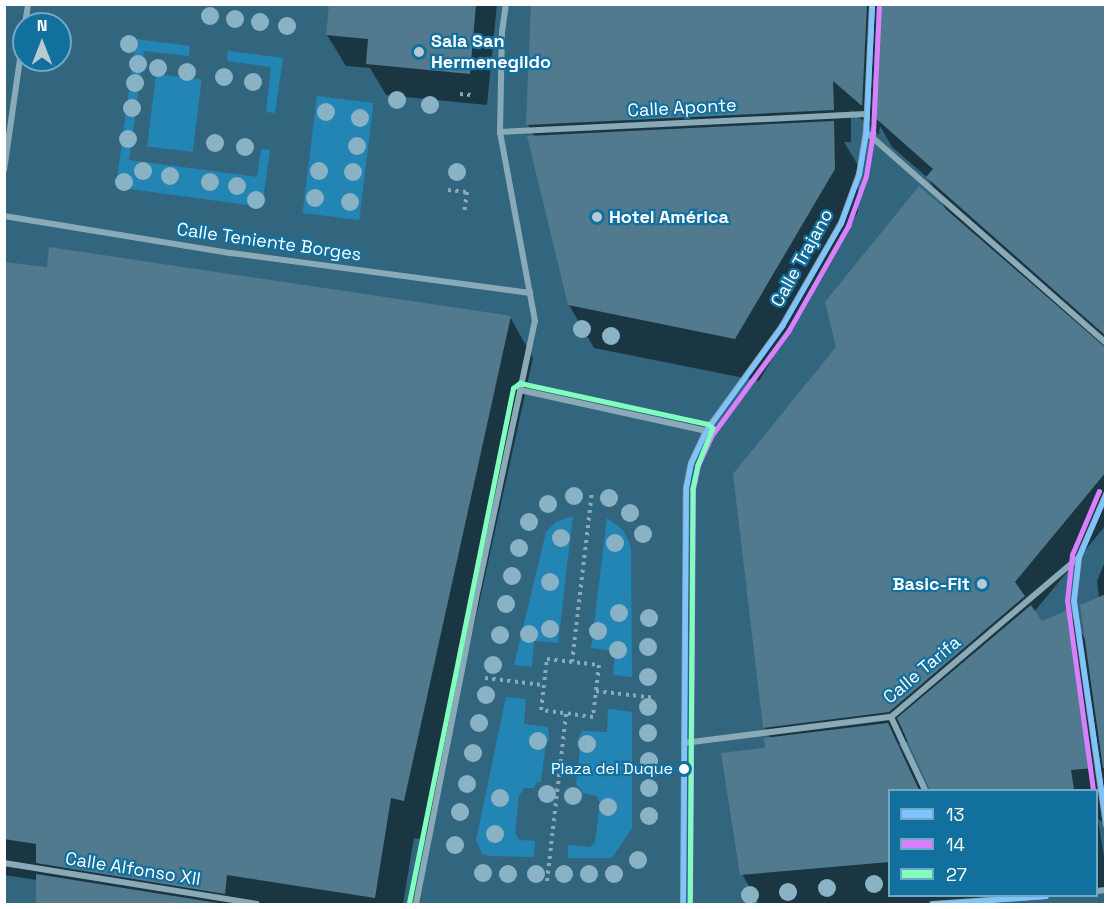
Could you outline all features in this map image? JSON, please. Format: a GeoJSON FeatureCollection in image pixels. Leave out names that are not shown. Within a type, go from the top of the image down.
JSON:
{"type":"FeatureCollection","features":[{"type":"Feature","properties":{"kind":"street"},"geometry":{"type":"LineString","coordinates":[[416,904],[476,598],[535,321],[500,132],[502,32],[506,4]]}},
{"type":"Feature","properties":{"kind":"street","name":"Calle Trajano"},"geometry":{"type":"LineString","coordinates":[[683,904],[686,488],[691,463],[706,431],[782,326],[841,223],[859,174],[866,132],[872,4]]}},
{"type":"Feature","properties":{"kind":"street"},"geometry":{"type":"LineString","coordinates":[[4,170],[18,72]]}},
{"type":"Feature","properties":{"kind":"street","name":"Calle Aponte"},"geometry":{"type":"LineString","coordinates":[[500,132],[866,114]]}},
{"type":"Feature","properties":{"kind":"street"},"geometry":{"type":"LineString","coordinates":[[866,132],[1106,343]]}},
{"type":"Feature","properties":{"kind":"street","name":"Calle Teniente Borges"},"geometry":{"type":"LineString","coordinates":[[4,216],[231,253],[530,293]]}},
{"type":"Feature","properties":{"kind":"street"},"geometry":{"type":"LineString","coordinates":[[520,390],[706,431]]}},
{"type":"Feature","properties":{"kind":"street","name":"Calle Tarifa"},"geometry":{"type":"LineString","coordinates":[[684,743],[891,717],[1079,557],[1106,494]]}},
{"type":"Feature","properties":{"kind":"street"},"geometry":{"type":"LineString","coordinates":[[1079,557],[1074,601],[1106,825]]}},
{"type":"Feature","properties":{"kind":"street"},"geometry":{"type":"LineString","coordinates":[[891,717],[925,789]]}},
{"type":"Feature","properties":{"kind":"street","name":"Calle Alfonso XII"},"geometry":{"type":"LineString","coordinates":[[4,863],[257,904]]}},
{"type":"Feature","properties":{"kind":"street"},"geometry":{"type":"LineString","coordinates":[[932,904],[976,898],[1011,897]]}},
{"type":"Feature","properties":{"kind":"path"},"geometry":{"type":"LineString","coordinates":[[460,94],[471,95]]}},
{"type":"Feature","properties":{"kind":"path"},"geometry":{"type":"LineString","coordinates":[[448,190],[466,192],[464,213]]}},
{"type":"Feature","properties":{"kind":"path"},"geometry":{"type":"LineString","coordinates":[[572,662],[592,491]]}},
{"type":"Feature","properties":{"kind":"path"},"geometry":{"type":"LineString","coordinates":[[547,659],[572,662],[599,665],[593,717],[541,710],[547,659]]}},
{"type":"Feature","properties":{"kind":"path"},"geometry":{"type":"LineString","coordinates":[[484,678],[543,685]]}},
{"type":"Feature","properties":{"kind":"path"},"geometry":{"type":"LineString","coordinates":[[596,691],[656,698]]}},
{"type":"Feature","properties":{"kind":"path"},"geometry":{"type":"LineString","coordinates":[[547,881],[566,713]]}},
{"type":"Feature","properties":{"kind":"shaded area"},"geometry":{"type":"Polygon","coordinates":[[[136,39],[190,46],[189,56],[144,51],[129,160],[257,177],[261,149],[270,150],[262,207],[116,187],[136,39]]]}},
{"type":"Feature","properties":{"kind":"shaded area"},"geometry":{"type":"Polygon","coordinates":[[[228,51],[283,58],[275,113],[266,112],[271,67],[227,61],[228,51]]]}},
{"type":"Feature","properties":{"kind":"shaded area"},"geometry":{"type":"Polygon","coordinates":[[[156,74],[202,80],[193,152],[147,146],[156,74]]]}},
{"type":"Feature","properties":{"kind":"shaded area"},"geometry":{"type":"Polygon","coordinates":[[[317,96],[374,103],[359,220],[303,213],[317,96]]]}},
{"type":"Feature","properties":{"kind":"shaded area"},"geometry":{"type":"Polygon","coordinates":[[[573,516],[558,643],[534,641],[532,667],[514,665],[546,532],[556,522],[573,516]]]}},
{"type":"Feature","properties":{"kind":"shaded area"},"geometry":{"type":"Polygon","coordinates":[[[607,518],[623,530],[631,547],[632,677],[613,675],[615,651],[591,648],[593,636],[590,631],[594,624],[607,518]]]}},
{"type":"Feature","properties":{"kind":"shaded area"},"geometry":{"type":"Polygon","coordinates":[[[506,697],[526,699],[524,724],[548,727],[549,740],[546,743],[541,782],[537,782],[534,788],[524,788],[519,796],[515,834],[520,840],[535,841],[534,857],[482,854],[476,840],[506,697]]]}},
{"type":"Feature","properties":{"kind":"shaded area"},"geometry":{"type":"Polygon","coordinates":[[[608,709],[632,712],[632,828],[612,858],[568,858],[568,845],[590,847],[595,842],[600,803],[597,796],[582,793],[576,785],[580,748],[577,742],[582,731],[607,732],[608,709]]]}},
{"type":"Feature","properties":{"kind":"building","name":"Sala San Hermenegildo"},"geometry":{"type":"Polygon","coordinates":[[[329,4],[476,4],[470,74],[366,64],[368,39],[326,35],[329,4]]]}},
{"type":"Feature","properties":{"kind":"building"},"geometry":{"type":"Polygon","coordinates":[[[531,4],[867,4],[862,106],[833,81],[834,110],[526,125],[531,4]]]}},
{"type":"Feature","properties":{"kind":"building"},"geometry":{"type":"Polygon","coordinates":[[[877,4],[1106,4],[1106,336],[926,177],[933,169],[872,115],[877,4]]]}},
{"type":"Feature","properties":{"kind":"building"},"geometry":{"type":"Polygon","coordinates":[[[834,121],[835,169],[735,339],[568,305],[527,136],[834,121]]]}},
{"type":"Feature","properties":{"kind":"building"},"geometry":{"type":"Polygon","coordinates":[[[919,186],[1106,348],[1106,472],[1015,582],[1025,596],[889,712],[763,728],[733,474],[836,347],[825,302],[919,186]]]}},
{"type":"Feature","properties":{"kind":"building"},"geometry":{"type":"Polygon","coordinates":[[[49,247],[511,316],[404,801],[391,798],[375,898],[227,875],[225,894],[36,863],[36,844],[4,839],[4,262],[47,267],[49,247]]]}},
{"type":"Feature","properties":{"kind":"building"},"geometry":{"type":"Polygon","coordinates":[[[1106,594],[1106,767],[1103,768],[1080,605],[1106,594]]]}},
{"type":"Feature","properties":{"kind":"building"},"geometry":{"type":"Polygon","coordinates":[[[1031,605],[1042,621],[1070,609],[1093,768],[1071,770],[1074,789],[930,789],[897,718],[1031,605]]]}},
{"type":"Feature","properties":{"kind":"building"},"geometry":{"type":"Polygon","coordinates":[[[888,723],[919,789],[888,789],[888,862],[740,875],[721,753],[765,748],[764,738],[888,723]]]}},
{"type":"Feature","properties":{"kind":"building"},"geometry":{"type":"Polygon","coordinates":[[[36,874],[224,904],[36,904],[36,874]]]}},
{"type":"Feature","properties":{"kind":"transit line","name":"13"},"geometry":{"type":"LineString","coordinates":[[683,904],[686,488],[691,463],[706,431],[782,326],[841,223],[859,174],[866,132],[872,4]]}},
{"type":"Feature","properties":{"kind":"transit line","name":"14"},"geometry":{"type":"LineString","coordinates":[[690,904],[693,489],[698,465],[712,435],[789,330],[848,226],[866,176],[873,133],[879,4]]}},
{"type":"Feature","properties":{"kind":"transit line","name":"27"},"geometry":{"type":"LineString","coordinates":[[409,903],[513,388],[520,383],[708,424],[713,428],[698,465],[693,489],[690,904]]}},
{"type":"Feature","properties":{"kind":"transit line","name":"14"},"geometry":{"type":"LineString","coordinates":[[1093,789],[1067,601],[1072,555],[1099,491]]}},
{"type":"Feature","properties":{"kind":"transit line","name":"13"},"geometry":{"type":"LineString","coordinates":[[1106,495],[1079,557],[1074,601],[1106,821]]}},
{"type":"Feature","properties":{"kind":"transit line","name":"13"},"geometry":{"type":"LineString","coordinates":[[932,904],[1032,897]]}},
{"type":"Feature","properties":{"kind":"place","name":"Sala San Hermenegildo"},"geometry":{"type":"Point","coordinates":[419,52]}},
{"type":"Feature","properties":{"kind":"place","name":"Hotel América"},"geometry":{"type":"Point","coordinates":[597,217]}},
{"type":"Feature","properties":{"kind":"place","name":"Basic-Fit"},"geometry":{"type":"Point","coordinates":[982,584]}},
{"type":"Feature","properties":{"kind":"place","name":"Plaza del Duque"},"geometry":{"type":"Point","coordinates":[684,769]}}]}
